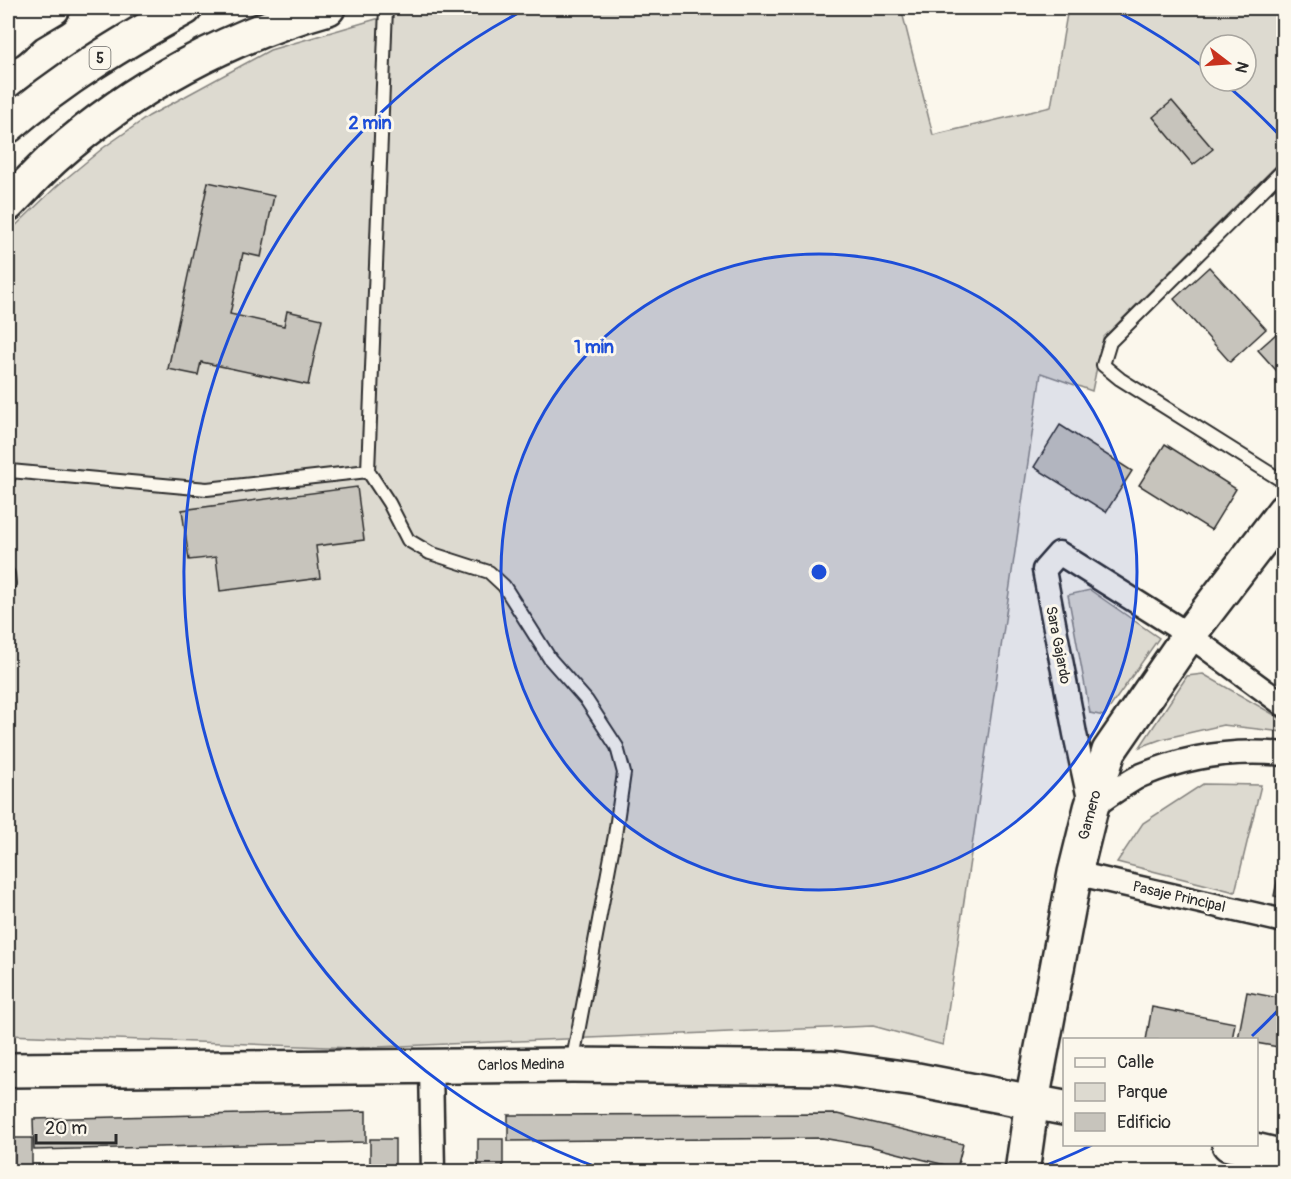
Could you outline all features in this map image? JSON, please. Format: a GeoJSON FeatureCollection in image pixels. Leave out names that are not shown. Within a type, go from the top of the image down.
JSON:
{"type":"FeatureCollection","features":[{"type":"Feature","properties":{"kind":"main road"},"geometry":{"type":"LineString","coordinates":[[8,40],[26,24],[52,8]]}},
{"type":"Feature","properties":{"kind":"main road","name":"5"},"geometry":{"type":"LineString","coordinates":[[14,120],[107,53],[185,8]]}},
{"type":"Feature","properties":{"kind":"main road"},"geometry":{"type":"LineString","coordinates":[[15,187],[119,106],[156,82],[233,42],[274,25],[328,8]]}},
{"type":"Feature","properties":{"kind":"main road","name":"Gamero"},"geometry":{"type":"LineString","coordinates":[[1022,1172],[1032,1101],[1075,873],[1091,808],[1109,751],[1189,635],[1284,511]]}},
{"type":"Feature","properties":{"kind":"main road","name":"Carlos Medina"},"geometry":{"type":"LineString","coordinates":[[8,1070],[572,1065],[832,1068],[1063,1108]]}},
{"type":"Feature","properties":{"kind":"main road"},"geometry":{"type":"LineString","coordinates":[[1237,1146],[1284,1157]]}},
{"type":"Feature","properties":{"kind":"street","name":"Sara Gajardo"},"geometry":{"type":"LineString","coordinates":[[1091,808],[1044,570],[1059,553],[1189,635],[1284,705]]}},
{"type":"Feature","properties":{"kind":"street"},"geometry":{"type":"LineString","coordinates":[[1091,808],[1142,776],[1204,755],[1256,751],[1284,754]]}},
{"type":"Feature","properties":{"kind":"street","name":"Pasaje Principal"},"geometry":{"type":"LineString","coordinates":[[1075,873],[1284,921]]}},
{"type":"Feature","properties":{"kind":"street"},"geometry":{"type":"LineString","coordinates":[[431,1066],[433,1172]]}},
{"type":"Feature","properties":{"kind":"lane"},"geometry":{"type":"LineString","coordinates":[[386,8],[368,471],[389,503],[408,540],[430,553],[489,572],[504,586],[550,659],[587,701],[617,747],[624,772],[572,1065]]}},
{"type":"Feature","properties":{"kind":"lane"},"geometry":{"type":"LineString","coordinates":[[1284,169],[1110,342],[1103,365],[1120,379],[1284,482]]}},
{"type":"Feature","properties":{"kind":"lane"},"geometry":{"type":"LineString","coordinates":[[8,479],[10,471],[207,489],[368,471]]}},
{"type":"Feature","properties":{"kind":"green space"},"geometry":{"type":"Polygon","coordinates":[[[414,8],[901,8],[933,135],[1051,107],[1068,8],[1283,8],[1283,159],[1103,338],[1092,391],[1041,373],[943,1045],[873,1026],[354,1048],[8,1035],[8,233],[57,186],[103,148],[149,116],[270,50],[414,8]]]}},
{"type":"Feature","properties":{"kind":"green space"},"geometry":{"type":"Polygon","coordinates":[[[1090,590],[1159,638],[1104,716],[1090,713],[1068,595],[1090,590]]]}},
{"type":"Feature","properties":{"kind":"green space"},"geometry":{"type":"Polygon","coordinates":[[[1203,674],[1283,720],[1283,732],[1223,725],[1162,739],[1140,747],[1187,676],[1203,674]]]}},
{"type":"Feature","properties":{"kind":"green space"},"geometry":{"type":"Polygon","coordinates":[[[1203,784],[1261,785],[1235,892],[1117,862],[1143,823],[1203,784]]]}},
{"type":"Feature","properties":{"kind":"building"},"geometry":{"type":"Polygon","coordinates":[[[1172,101],[1213,149],[1193,165],[1153,117],[1172,101]]]}},
{"type":"Feature","properties":{"kind":"building"},"geometry":{"type":"Polygon","coordinates":[[[208,182],[274,196],[261,257],[243,253],[230,314],[284,326],[287,311],[322,319],[308,385],[201,362],[198,375],[168,369],[208,182]]]}},
{"type":"Feature","properties":{"kind":"building"},"geometry":{"type":"Polygon","coordinates":[[[1209,267],[1266,329],[1230,362],[1174,299],[1209,267]]]}},
{"type":"Feature","properties":{"kind":"building"},"geometry":{"type":"Polygon","coordinates":[[[1284,327],[1284,379],[1258,350],[1284,327]]]}},
{"type":"Feature","properties":{"kind":"building"},"geometry":{"type":"Polygon","coordinates":[[[1060,425],[1132,471],[1106,512],[1034,467],[1060,425]]]}},
{"type":"Feature","properties":{"kind":"building"},"geometry":{"type":"Polygon","coordinates":[[[1165,444],[1236,489],[1211,530],[1139,485],[1165,444]]]}},
{"type":"Feature","properties":{"kind":"building"},"geometry":{"type":"Polygon","coordinates":[[[357,487],[364,540],[316,546],[320,578],[220,591],[216,557],[189,560],[182,510],[357,487]]]}},
{"type":"Feature","properties":{"kind":"building"},"geometry":{"type":"Polygon","coordinates":[[[1284,850],[1284,898],[1274,896],[1284,850]]]}},
{"type":"Feature","properties":{"kind":"building"},"geometry":{"type":"Polygon","coordinates":[[[1247,992],[1284,999],[1284,1048],[1258,1043],[1258,1038],[1238,1038],[1247,992]]]}},
{"type":"Feature","properties":{"kind":"building"},"geometry":{"type":"Polygon","coordinates":[[[1152,1007],[1235,1023],[1232,1038],[1146,1038],[1152,1007]]]}},
{"type":"Feature","properties":{"kind":"building"},"geometry":{"type":"Polygon","coordinates":[[[366,1111],[366,1142],[34,1150],[33,1119],[366,1111]]]}},
{"type":"Feature","properties":{"kind":"building"},"geometry":{"type":"Polygon","coordinates":[[[837,1114],[963,1144],[957,1168],[869,1146],[822,1138],[508,1141],[508,1115],[837,1114]]]}},
{"type":"Feature","properties":{"kind":"building"},"geometry":{"type":"Polygon","coordinates":[[[8,1138],[32,1138],[32,1172],[8,1172],[8,1138]]]}},
{"type":"Feature","properties":{"kind":"building"},"geometry":{"type":"Polygon","coordinates":[[[370,1139],[395,1139],[395,1172],[370,1172],[370,1139]]]}},
{"type":"Feature","properties":{"kind":"building"},"geometry":{"type":"Polygon","coordinates":[[[478,1139],[503,1139],[503,1172],[478,1172],[478,1139]]]}}]}
